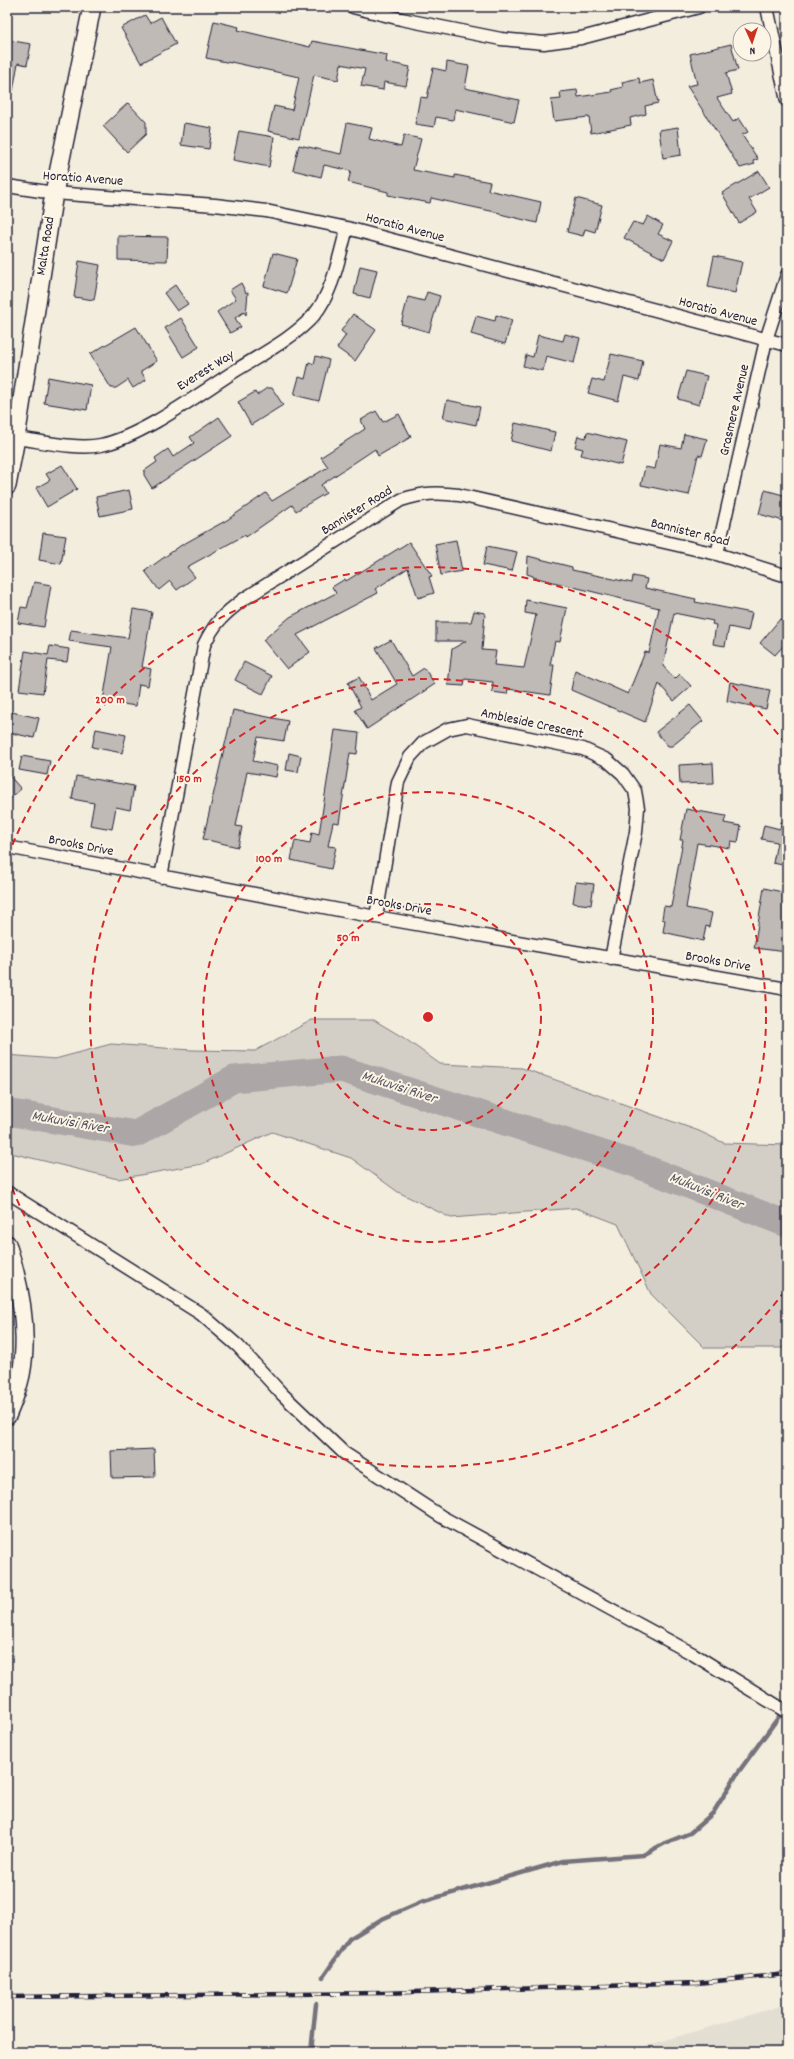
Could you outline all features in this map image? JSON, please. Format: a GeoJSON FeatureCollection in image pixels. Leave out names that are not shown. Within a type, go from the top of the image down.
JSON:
{"type":"FeatureCollection","features":[{"type":"Feature","properties":{"kind":"street","name":"Malta Road"},"geometry":{"type":"LineString","coordinates":[[7,486],[16,438],[54,192],[92,7]]}},
{"type":"Feature","properties":{"kind":"street"},"geometry":{"type":"LineString","coordinates":[[353,7],[401,19],[502,39],[544,43],[581,38],[699,7]]}},
{"type":"Feature","properties":{"kind":"street"},"geometry":{"type":"LineString","coordinates":[[767,7],[787,101]]}},
{"type":"Feature","properties":{"kind":"street","name":"Horatio Avenue"},"geometry":{"type":"LineString","coordinates":[[7,186],[54,192],[215,204],[266,211],[347,228],[787,345]]}},
{"type":"Feature","properties":{"kind":"street","name":"Everest Way"},"geometry":{"type":"LineString","coordinates":[[16,438],[82,446],[100,446],[120,440],[148,425],[265,352],[306,323],[322,304],[331,282],[347,228]]}},
{"type":"Feature","properties":{"kind":"street","name":"Grasmere Avenue"},"geometry":{"type":"LineString","coordinates":[[717,554],[766,340],[787,275]]}},
{"type":"Feature","properties":{"kind":"street","name":"Bannister Road"},"geometry":{"type":"LineString","coordinates":[[161,877],[204,645],[213,627],[244,599],[401,500],[420,494],[434,492],[459,494],[717,554],[787,576]]}},
{"type":"Feature","properties":{"kind":"street","name":"Ambleside Crescent"},"geometry":{"type":"LineString","coordinates":[[376,917],[398,782],[410,757],[423,744],[448,729],[467,725],[583,749],[607,760],[623,774],[635,791],[638,808],[636,832],[611,959]]}},
{"type":"Feature","properties":{"kind":"street","name":"Brooks Drive"},"geometry":{"type":"LineString","coordinates":[[7,847],[376,917],[787,989]]}},
{"type":"Feature","properties":{"kind":"street"},"geometry":{"type":"LineString","coordinates":[[7,1192],[201,1314],[238,1346],[282,1394],[344,1453],[442,1517],[693,1654],[783,1710]]}},
{"type":"Feature","properties":{"kind":"street"},"geometry":{"type":"LineString","coordinates":[[7,1244],[15,1267],[22,1313],[24,1342],[21,1374],[7,1416]]}},
{"type":"Feature","properties":{"kind":"shaded area"},"geometry":{"type":"Polygon","coordinates":[[[312,1020],[374,1020],[404,1038],[440,1064],[522,1068],[699,1131],[724,1143],[787,1145],[787,1348],[705,1348],[651,1294],[618,1224],[576,1208],[451,1218],[398,1192],[351,1158],[272,1132],[202,1164],[118,1179],[7,1152],[7,1055],[55,1059],[111,1044],[191,1050],[255,1051],[312,1020]]]}},
{"type":"Feature","properties":{"kind":"shaded area"},"geometry":{"type":"Polygon","coordinates":[[[787,2004],[787,2052],[624,2052],[636,2049],[787,2004]]]}},
{"type":"Feature","properties":{"kind":"building"},"geometry":{"type":"Polygon","coordinates":[[[145,15],[150,23],[161,17],[176,44],[141,63],[121,28],[145,15]]]}},
{"type":"Feature","properties":{"kind":"building"},"geometry":{"type":"Polygon","coordinates":[[[214,21],[239,27],[238,30],[310,47],[312,41],[387,55],[386,62],[410,67],[406,86],[384,82],[383,90],[361,86],[365,69],[341,64],[338,80],[314,75],[299,138],[268,131],[274,106],[292,110],[299,77],[206,58],[214,21]]]}},
{"type":"Feature","properties":{"kind":"building"},"geometry":{"type":"Polygon","coordinates":[[[7,40],[31,44],[27,65],[18,63],[13,91],[7,91],[7,40]]]}},
{"type":"Feature","properties":{"kind":"building"},"geometry":{"type":"Polygon","coordinates":[[[731,44],[732,62],[736,62],[738,70],[726,73],[732,94],[717,98],[733,122],[739,118],[748,132],[742,135],[758,159],[753,161],[755,164],[740,168],[687,86],[697,84],[690,54],[731,44]]]}},
{"type":"Feature","properties":{"kind":"building"},"geometry":{"type":"Polygon","coordinates":[[[447,62],[469,66],[465,88],[519,100],[514,122],[455,109],[453,120],[436,117],[434,127],[415,124],[420,97],[427,98],[433,68],[446,71],[447,62]]]}},
{"type":"Feature","properties":{"kind":"building"},"geometry":{"type":"Polygon","coordinates":[[[639,78],[640,83],[653,80],[658,103],[645,106],[646,114],[630,118],[631,125],[591,133],[589,117],[554,121],[551,100],[561,99],[560,92],[577,90],[578,97],[612,92],[611,90],[623,87],[622,82],[639,78]]]}},
{"type":"Feature","properties":{"kind":"building"},"geometry":{"type":"Polygon","coordinates":[[[128,103],[146,122],[146,134],[127,152],[103,126],[128,103]]]}},
{"type":"Feature","properties":{"kind":"building"},"geometry":{"type":"Polygon","coordinates":[[[184,123],[212,128],[209,149],[181,145],[184,123]]]}},
{"type":"Feature","properties":{"kind":"building"},"geometry":{"type":"Polygon","coordinates":[[[347,123],[372,128],[369,139],[401,147],[404,135],[421,139],[413,170],[455,178],[455,175],[490,182],[488,190],[541,202],[537,223],[500,213],[431,198],[430,203],[388,195],[388,192],[348,182],[351,171],[324,165],[321,177],[293,170],[299,145],[341,154],[347,123]]]}},
{"type":"Feature","properties":{"kind":"building"},"geometry":{"type":"Polygon","coordinates":[[[678,127],[681,155],[663,158],[659,130],[678,127]]]}},
{"type":"Feature","properties":{"kind":"building"},"geometry":{"type":"Polygon","coordinates":[[[239,131],[274,137],[269,167],[233,160],[239,131]]]}},
{"type":"Feature","properties":{"kind":"building"},"geometry":{"type":"Polygon","coordinates":[[[759,171],[769,187],[749,199],[757,212],[739,223],[722,193],[759,171]]]}},
{"type":"Feature","properties":{"kind":"building"},"geometry":{"type":"Polygon","coordinates":[[[576,198],[602,205],[595,232],[585,229],[583,236],[567,232],[576,198]]]}},
{"type":"Feature","properties":{"kind":"building"},"geometry":{"type":"Polygon","coordinates":[[[648,216],[663,225],[658,234],[673,241],[664,259],[624,238],[633,222],[643,225],[648,216]]]}},
{"type":"Feature","properties":{"kind":"building"},"geometry":{"type":"Polygon","coordinates":[[[118,236],[168,237],[167,261],[118,260],[118,236]]]}},
{"type":"Feature","properties":{"kind":"building"},"geometry":{"type":"Polygon","coordinates":[[[273,253],[297,259],[287,293],[264,286],[273,253]]]}},
{"type":"Feature","properties":{"kind":"building"},"geometry":{"type":"Polygon","coordinates":[[[714,256],[742,262],[735,293],[708,287],[714,256]]]}},
{"type":"Feature","properties":{"kind":"building"},"geometry":{"type":"Polygon","coordinates":[[[79,261],[100,265],[94,300],[74,297],[79,261]]]}},
{"type":"Feature","properties":{"kind":"building"},"geometry":{"type":"Polygon","coordinates":[[[360,266],[377,270],[370,298],[354,294],[360,266]]]}},
{"type":"Feature","properties":{"kind":"building"},"geometry":{"type":"Polygon","coordinates":[[[241,283],[246,293],[248,292],[246,315],[244,312],[235,318],[241,327],[230,333],[217,312],[236,299],[230,290],[241,283]]]}},
{"type":"Feature","properties":{"kind":"building"},"geometry":{"type":"Polygon","coordinates":[[[175,285],[188,304],[177,311],[164,293],[175,285]]]}},
{"type":"Feature","properties":{"kind":"building"},"geometry":{"type":"Polygon","coordinates":[[[427,292],[440,296],[429,332],[401,324],[408,297],[424,301],[427,292]]]}},
{"type":"Feature","properties":{"kind":"building"},"geometry":{"type":"Polygon","coordinates":[[[353,314],[376,330],[355,361],[337,348],[346,335],[341,331],[353,314]]]}},
{"type":"Feature","properties":{"kind":"building"},"geometry":{"type":"Polygon","coordinates":[[[496,315],[512,320],[505,344],[471,334],[476,316],[495,321],[496,315]]]}},
{"type":"Feature","properties":{"kind":"building"},"geometry":{"type":"Polygon","coordinates":[[[181,318],[199,347],[183,357],[165,328],[181,318]]]}},
{"type":"Feature","properties":{"kind":"building"},"geometry":{"type":"Polygon","coordinates":[[[136,327],[157,361],[141,371],[146,380],[133,388],[128,380],[116,388],[111,388],[90,354],[136,327]]]}},
{"type":"Feature","properties":{"kind":"building"},"geometry":{"type":"Polygon","coordinates":[[[565,334],[580,338],[574,363],[546,356],[543,371],[523,366],[526,355],[533,357],[538,335],[563,341],[565,334]]]}},
{"type":"Feature","properties":{"kind":"building"},"geometry":{"type":"Polygon","coordinates":[[[611,354],[643,361],[639,381],[624,377],[618,401],[588,393],[592,379],[604,382],[611,354]]]}},
{"type":"Feature","properties":{"kind":"building"},"geometry":{"type":"Polygon","coordinates":[[[316,356],[329,360],[319,401],[294,395],[299,377],[305,379],[309,362],[314,364],[316,356]]]}},
{"type":"Feature","properties":{"kind":"building"},"geometry":{"type":"Polygon","coordinates":[[[686,371],[707,376],[699,405],[678,399],[686,371]]]}},
{"type":"Feature","properties":{"kind":"building"},"geometry":{"type":"Polygon","coordinates":[[[48,377],[91,385],[87,410],[44,403],[48,377]]]}},
{"type":"Feature","properties":{"kind":"building"},"geometry":{"type":"Polygon","coordinates":[[[267,388],[272,388],[283,405],[251,425],[238,402],[255,392],[257,395],[267,388]]]}},
{"type":"Feature","properties":{"kind":"building"},"geometry":{"type":"Polygon","coordinates":[[[447,400],[480,407],[476,425],[443,418],[447,400]]]}},
{"type":"Feature","properties":{"kind":"building"},"geometry":{"type":"Polygon","coordinates":[[[376,411],[383,422],[399,414],[411,437],[378,456],[375,449],[321,485],[326,493],[296,511],[292,505],[246,537],[245,535],[187,567],[195,577],[177,590],[170,581],[159,590],[145,571],[180,546],[227,520],[266,493],[272,501],[328,467],[321,457],[365,429],[361,420],[376,411]]]}},
{"type":"Feature","properties":{"kind":"building"},"geometry":{"type":"Polygon","coordinates":[[[219,417],[232,436],[152,488],[144,475],[144,471],[157,462],[155,458],[168,449],[173,457],[194,443],[190,437],[219,417]]]}},
{"type":"Feature","properties":{"kind":"building"},"geometry":{"type":"Polygon","coordinates":[[[515,423],[555,432],[551,451],[511,441],[515,423]]]}},
{"type":"Feature","properties":{"kind":"building"},"geometry":{"type":"Polygon","coordinates":[[[587,432],[627,442],[621,465],[581,455],[583,449],[575,447],[578,436],[586,438],[587,432]]]}},
{"type":"Feature","properties":{"kind":"building"},"geometry":{"type":"Polygon","coordinates":[[[684,434],[707,439],[702,456],[698,455],[689,495],[641,485],[645,467],[655,469],[660,444],[681,448],[684,434]]]}},
{"type":"Feature","properties":{"kind":"building"},"geometry":{"type":"Polygon","coordinates":[[[62,465],[77,489],[47,507],[36,488],[50,480],[46,474],[62,465]]]}},
{"type":"Feature","properties":{"kind":"building"},"geometry":{"type":"Polygon","coordinates":[[[129,490],[133,509],[100,516],[96,497],[129,490]]]}},
{"type":"Feature","properties":{"kind":"building"},"geometry":{"type":"Polygon","coordinates":[[[765,490],[787,496],[787,522],[759,514],[765,490]]]}},
{"type":"Feature","properties":{"kind":"building"},"geometry":{"type":"Polygon","coordinates":[[[43,533],[66,536],[61,564],[39,560],[43,533]]]}},
{"type":"Feature","properties":{"kind":"building"},"geometry":{"type":"Polygon","coordinates":[[[456,540],[462,571],[441,575],[435,544],[456,540]]]}},
{"type":"Feature","properties":{"kind":"building"},"geometry":{"type":"Polygon","coordinates":[[[409,542],[432,576],[429,577],[434,593],[418,598],[408,568],[375,589],[378,593],[297,635],[310,652],[287,669],[263,640],[290,617],[336,593],[332,587],[345,579],[346,581],[409,542]]]}},
{"type":"Feature","properties":{"kind":"building"},"geometry":{"type":"Polygon","coordinates":[[[487,546],[517,552],[512,571],[483,565],[487,546]]]}},
{"type":"Feature","properties":{"kind":"building"},"geometry":{"type":"Polygon","coordinates":[[[528,556],[572,567],[572,570],[632,583],[633,576],[647,579],[645,588],[696,599],[695,602],[752,613],[748,631],[729,627],[725,646],[713,644],[716,625],[712,624],[713,621],[674,613],[663,666],[675,679],[680,674],[691,686],[674,701],[659,684],[645,722],[571,690],[575,670],[628,694],[645,652],[649,653],[659,608],[533,577],[527,574],[528,556]]]}},
{"type":"Feature","properties":{"kind":"building"},"geometry":{"type":"Polygon","coordinates":[[[34,582],[51,585],[44,627],[18,623],[21,607],[27,608],[34,582]]]}},
{"type":"Feature","properties":{"kind":"building"},"geometry":{"type":"Polygon","coordinates":[[[526,600],[567,608],[560,642],[555,641],[550,665],[554,665],[550,695],[508,689],[507,694],[492,692],[493,682],[465,679],[464,686],[448,685],[452,649],[466,641],[436,641],[436,622],[471,622],[474,611],[485,613],[482,650],[496,651],[494,665],[524,668],[536,615],[525,613],[526,600]]]}},
{"type":"Feature","properties":{"kind":"building"},"geometry":{"type":"Polygon","coordinates":[[[133,609],[152,612],[142,667],[151,669],[148,686],[139,684],[136,706],[103,701],[112,647],[69,641],[71,630],[128,638],[133,609]]]}},
{"type":"Feature","properties":{"kind":"building"},"geometry":{"type":"Polygon","coordinates":[[[780,619],[787,625],[787,642],[775,655],[760,643],[780,619]]]}},
{"type":"Feature","properties":{"kind":"building"},"geometry":{"type":"Polygon","coordinates":[[[391,640],[412,676],[424,668],[435,684],[367,729],[355,710],[361,707],[348,683],[359,677],[371,700],[397,684],[376,648],[391,640]]]}},
{"type":"Feature","properties":{"kind":"building"},"geometry":{"type":"Polygon","coordinates":[[[50,646],[69,649],[67,662],[48,660],[43,693],[19,690],[25,651],[48,655],[50,646]]]}},
{"type":"Feature","properties":{"kind":"building"},"geometry":{"type":"Polygon","coordinates":[[[244,662],[272,676],[263,694],[235,680],[244,662]]]}},
{"type":"Feature","properties":{"kind":"building"},"geometry":{"type":"Polygon","coordinates":[[[730,682],[770,690],[766,709],[727,701],[730,682]]]}},
{"type":"Feature","properties":{"kind":"building"},"geometry":{"type":"Polygon","coordinates":[[[690,705],[703,721],[672,746],[668,746],[656,732],[690,705]]]}},
{"type":"Feature","properties":{"kind":"building"},"geometry":{"type":"Polygon","coordinates":[[[233,710],[288,721],[284,741],[258,737],[253,761],[278,766],[276,777],[247,772],[236,826],[242,827],[238,847],[203,839],[233,710]]]}},
{"type":"Feature","properties":{"kind":"building"},"geometry":{"type":"Polygon","coordinates":[[[7,711],[39,718],[34,738],[7,732],[7,711]]]}},
{"type":"Feature","properties":{"kind":"building"},"geometry":{"type":"Polygon","coordinates":[[[96,729],[126,735],[122,753],[92,747],[96,729]]]}},
{"type":"Feature","properties":{"kind":"building"},"geometry":{"type":"Polygon","coordinates":[[[335,730],[359,733],[357,754],[350,753],[339,823],[333,822],[328,846],[336,847],[331,869],[291,860],[295,840],[310,843],[312,832],[319,834],[335,730]]]}},
{"type":"Feature","properties":{"kind":"building"},"geometry":{"type":"Polygon","coordinates":[[[289,753],[301,756],[298,772],[286,770],[289,753]]]}},
{"type":"Feature","properties":{"kind":"building"},"geometry":{"type":"Polygon","coordinates":[[[22,756],[50,761],[47,775],[19,770],[22,756]]]}},
{"type":"Feature","properties":{"kind":"building"},"geometry":{"type":"Polygon","coordinates":[[[713,763],[714,783],[680,784],[679,765],[713,763]]]}},
{"type":"Feature","properties":{"kind":"building"},"geometry":{"type":"Polygon","coordinates":[[[7,773],[21,789],[7,801],[7,773]]]}},
{"type":"Feature","properties":{"kind":"building"},"geometry":{"type":"Polygon","coordinates":[[[76,776],[134,786],[130,810],[116,807],[112,829],[90,825],[94,803],[72,799],[76,776]]]}},
{"type":"Feature","properties":{"kind":"building"},"geometry":{"type":"Polygon","coordinates":[[[686,809],[726,816],[724,823],[741,826],[738,842],[731,841],[730,848],[697,843],[686,908],[712,913],[709,927],[706,926],[703,941],[663,932],[665,920],[662,919],[664,906],[671,907],[683,840],[680,840],[686,809]]]}},
{"type":"Feature","properties":{"kind":"building"},"geometry":{"type":"Polygon","coordinates":[[[781,822],[787,822],[787,866],[773,863],[777,842],[761,839],[764,825],[780,829],[781,822]]]}},
{"type":"Feature","properties":{"kind":"building"},"geometry":{"type":"Polygon","coordinates":[[[576,882],[594,884],[591,905],[573,903],[576,882]]]}},
{"type":"Feature","properties":{"kind":"building"},"geometry":{"type":"Polygon","coordinates":[[[764,888],[787,893],[787,952],[754,948],[764,888]]]}},
{"type":"Feature","properties":{"kind":"building"},"geometry":{"type":"Polygon","coordinates":[[[154,1449],[155,1477],[112,1478],[111,1451],[154,1449]]]}},
{"type":"Feature","properties":{"kind":"waterway","name":"Mukuvisi River"},"geometry":{"type":"LineString","coordinates":[[7,1112],[136,1134],[234,1079],[341,1069],[635,1164],[787,1224]]}},
{"type":"Feature","properties":{"kind":"waterway"},"geometry":{"type":"LineString","coordinates":[[323,1977],[349,1939],[382,1919],[421,1902],[563,1861],[643,1855],[665,1843],[690,1833],[713,1813],[737,1774],[783,1711]]}},
{"type":"Feature","properties":{"kind":"waterway"},"geometry":{"type":"LineString","coordinates":[[311,2052],[316,2004]]}},
{"type":"Feature","properties":{"kind":"railway"},"geometry":{"type":"LineString","coordinates":[[7,1997],[383,1993],[697,1983],[787,1974]]}}]}
